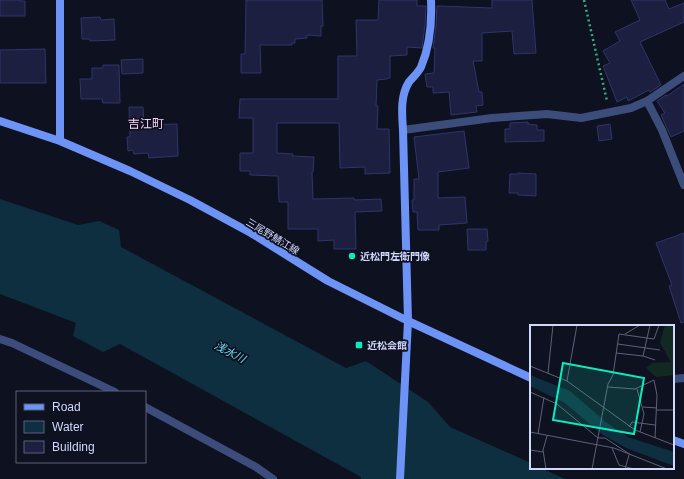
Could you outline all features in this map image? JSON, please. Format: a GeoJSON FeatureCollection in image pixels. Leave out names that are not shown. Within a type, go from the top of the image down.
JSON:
{"type":"FeatureCollection","features":[{"type":"Feature","properties":{"kind":"street"},"geometry":{"type":"LineString","coordinates":[[60,0],[60,141]]}},
{"type":"Feature","properties":{"kind":"street"},"geometry":{"type":"LineString","coordinates":[[400,479],[408,321],[404,130],[402,104],[409,82],[420,69],[427,51],[432,18],[431,0]]}},
{"type":"Feature","properties":{"kind":"street"},"geometry":{"type":"LineString","coordinates":[[404,130],[492,118],[546,114],[581,118],[609,113],[631,108],[648,101],[684,76]]}},
{"type":"Feature","properties":{"kind":"street"},"geometry":{"type":"LineString","coordinates":[[648,101],[662,130],[684,185]]}},
{"type":"Feature","properties":{"kind":"street","name":"三尾野鯖江線"},"geometry":{"type":"LineString","coordinates":[[0,121],[60,141],[130,171],[190,200],[251,233],[328,281],[408,321],[530,378]]}},
{"type":"Feature","properties":{"kind":"street"},"geometry":{"type":"LineString","coordinates":[[0,339],[12,343],[113,391]]}},
{"type":"Feature","properties":{"kind":"street"},"geometry":{"type":"LineString","coordinates":[[674,379],[684,378]]}},
{"type":"Feature","properties":{"kind":"street"},"geometry":{"type":"LineString","coordinates":[[146,408],[256,467],[273,479]]}},
{"type":"Feature","properties":{"kind":"street"},"geometry":{"type":"LineString","coordinates":[[674,440],[684,444]]}},
{"type":"Feature","properties":{"kind":"path"},"geometry":{"type":"LineString","coordinates":[[584,0],[609,113]]}},
{"type":"Feature","properties":{"kind":"water","name":"浅水川"},"geometry":{"type":"Polygon","coordinates":[[[0,199],[78,225],[99,221],[119,230],[121,247],[346,368],[366,361],[428,402],[450,427],[530,463],[530,469],[543,469],[565,479],[361,479],[361,477],[120,344],[103,352],[73,336],[76,323],[0,294],[0,199]]]}},
{"type":"Feature","properties":{"kind":"building"},"geometry":{"type":"Polygon","coordinates":[[[0,0],[25,1],[25,16],[0,16],[0,0]]]}},
{"type":"Feature","properties":{"kind":"building"},"geometry":{"type":"Polygon","coordinates":[[[246,0],[322,0],[323,26],[321,26],[321,36],[307,35],[307,38],[295,39],[295,43],[292,43],[292,45],[260,45],[261,73],[241,73],[241,54],[245,54],[246,0]]]}},
{"type":"Feature","properties":{"kind":"building"},"geometry":{"type":"Polygon","coordinates":[[[379,0],[417,0],[417,6],[426,6],[422,48],[407,47],[407,55],[390,56],[390,78],[377,80],[377,129],[389,129],[390,173],[365,174],[365,167],[340,168],[339,123],[277,123],[277,153],[293,154],[292,156],[314,157],[312,172],[313,199],[381,199],[382,211],[355,212],[356,249],[334,249],[334,240],[318,241],[318,229],[288,229],[288,202],[279,202],[278,176],[250,175],[250,171],[240,171],[240,153],[253,153],[253,118],[239,118],[240,99],[338,99],[338,56],[357,56],[356,20],[378,20],[379,0]]]}},
{"type":"Feature","properties":{"kind":"building"},"geometry":{"type":"Polygon","coordinates":[[[492,0],[532,0],[536,53],[514,54],[512,31],[482,33],[482,61],[473,61],[479,92],[482,92],[483,105],[476,106],[477,112],[451,115],[449,92],[433,93],[433,87],[427,87],[425,74],[434,73],[435,48],[433,48],[437,6],[492,8],[492,0]]]}},
{"type":"Feature","properties":{"kind":"building"},"geometry":{"type":"Polygon","coordinates":[[[631,0],[665,0],[669,9],[684,3],[684,22],[640,42],[661,85],[650,92],[649,90],[628,101],[627,97],[617,102],[603,66],[610,63],[603,51],[620,41],[615,32],[640,20],[631,0]]]}},
{"type":"Feature","properties":{"kind":"building"},"geometry":{"type":"Polygon","coordinates":[[[100,17],[101,20],[114,19],[115,40],[90,41],[90,39],[82,39],[81,18],[100,17]]]}},
{"type":"Feature","properties":{"kind":"building"},"geometry":{"type":"Polygon","coordinates":[[[45,49],[46,83],[0,83],[0,50],[45,49]]]}},
{"type":"Feature","properties":{"kind":"building"},"geometry":{"type":"Polygon","coordinates":[[[143,59],[143,73],[122,74],[121,60],[143,59]]]}},
{"type":"Feature","properties":{"kind":"building"},"geometry":{"type":"Polygon","coordinates":[[[103,65],[119,65],[120,103],[103,103],[102,99],[81,99],[80,79],[92,79],[92,68],[103,68],[103,65]]]}},
{"type":"Feature","properties":{"kind":"building"},"geometry":{"type":"Polygon","coordinates":[[[684,84],[684,131],[671,137],[661,115],[665,113],[657,101],[684,84]]]}},
{"type":"Feature","properties":{"kind":"building"},"geometry":{"type":"Polygon","coordinates":[[[129,107],[143,107],[144,125],[177,124],[178,156],[149,158],[148,153],[134,154],[133,150],[128,151],[127,137],[130,137],[129,107]]]}},
{"type":"Feature","properties":{"kind":"building"},"geometry":{"type":"Polygon","coordinates":[[[528,122],[528,124],[537,125],[537,130],[544,130],[544,141],[505,142],[505,129],[510,129],[510,123],[528,122]]]}},
{"type":"Feature","properties":{"kind":"building"},"geometry":{"type":"Polygon","coordinates":[[[610,124],[612,139],[599,141],[597,126],[610,124]]]}},
{"type":"Feature","properties":{"kind":"building"},"geometry":{"type":"Polygon","coordinates":[[[464,131],[469,168],[438,172],[438,198],[465,197],[467,223],[439,225],[439,230],[418,230],[417,212],[413,212],[412,200],[414,200],[414,179],[419,179],[414,137],[464,131]]]}},
{"type":"Feature","properties":{"kind":"building"},"geometry":{"type":"Polygon","coordinates":[[[510,174],[536,174],[536,196],[509,193],[510,174]]]}},
{"type":"Feature","properties":{"kind":"building"},"geometry":{"type":"Polygon","coordinates":[[[467,229],[487,229],[488,241],[486,242],[486,250],[468,250],[467,229]]]}},
{"type":"Feature","properties":{"kind":"building"},"geometry":{"type":"Polygon","coordinates":[[[684,233],[684,322],[681,323],[669,286],[672,285],[656,243],[684,233]]]}},
{"type":"Feature","properties":{"kind":"place","name":"近松門左衛門像"},"geometry":{"type":"Point","coordinates":[352,256]}},
{"type":"Feature","properties":{"kind":"place","name":"近松会館"},"geometry":{"type":"Point","coordinates":[359,345]}},
{"type":"Feature","properties":{"kind":"district","name":"吉江町"},"geometry":{"type":"Point","coordinates":[146,124]}}]}
